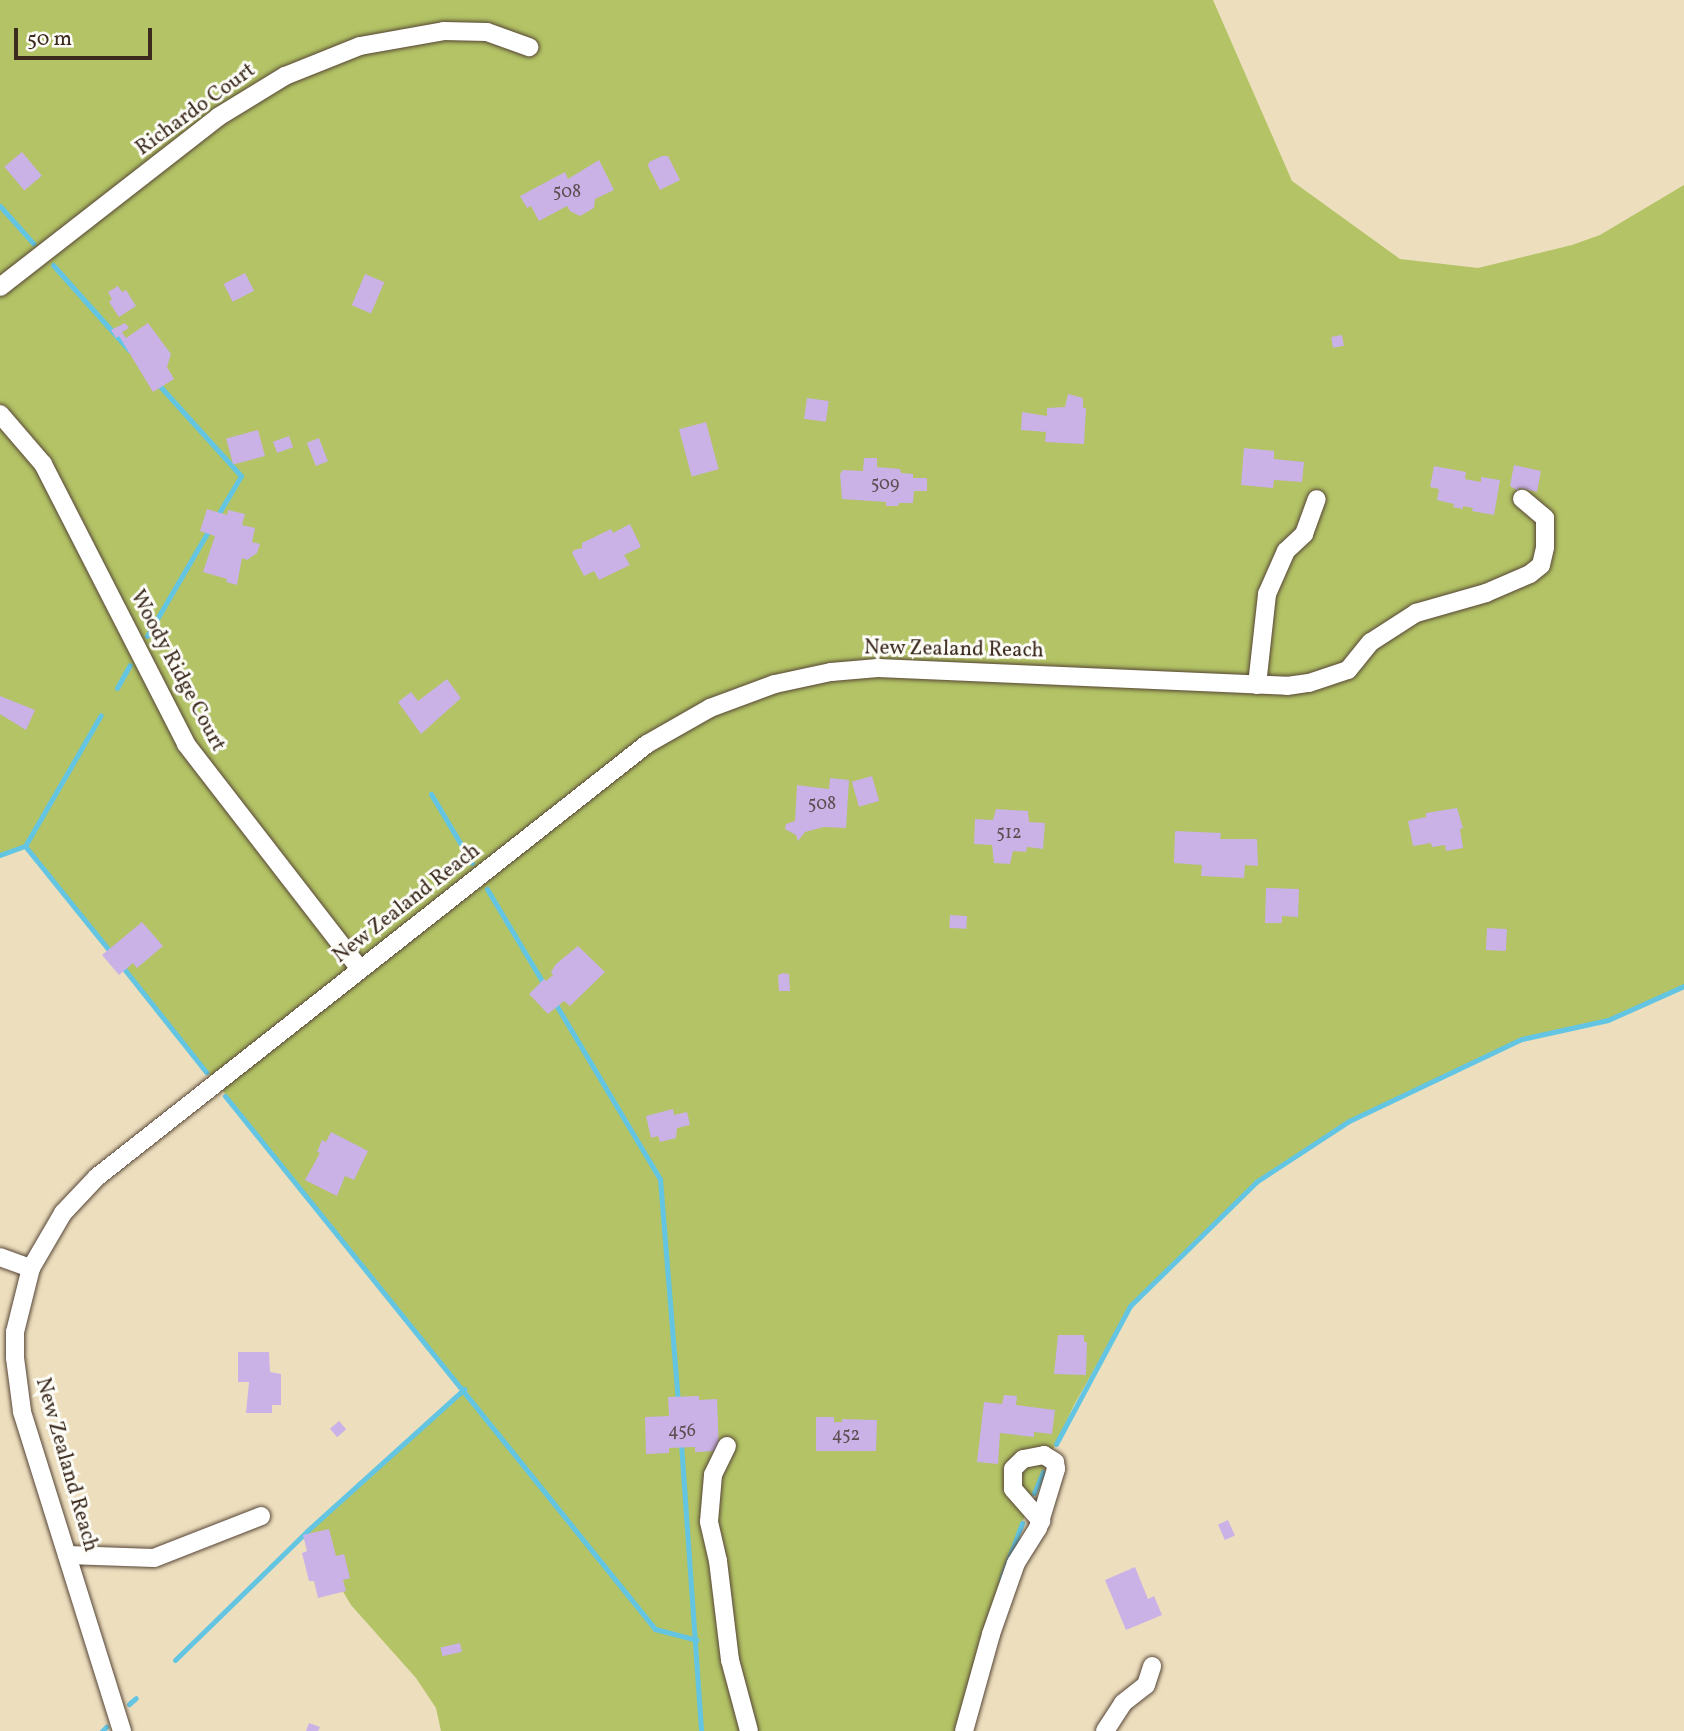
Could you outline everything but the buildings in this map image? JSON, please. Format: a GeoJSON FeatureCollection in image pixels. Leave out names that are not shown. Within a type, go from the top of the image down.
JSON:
{"type":"FeatureCollection","features":[{"type":"Feature","properties":{"kind":"street","name":"Richardo Court"},"geometry":{"type":"LineString","coordinates":[[0,287],[218,117],[285,76],[360,46],[444,31],[487,32],[529,47]]}},
{"type":"Feature","properties":{"kind":"street","name":"Woody Ridge Court"},"geometry":{"type":"LineString","coordinates":[[0,414],[43,464],[186,744],[360,970]]}},
{"type":"Feature","properties":{"kind":"street"},"geometry":{"type":"LineString","coordinates":[[1257,685],[1267,594],[1286,551],[1304,534],[1317,499]]}},
{"type":"Feature","properties":{"kind":"street","name":"New Zealand Reach"},"geometry":{"type":"LineString","coordinates":[[122,1731],[22,1411],[7,1344],[31,1268],[63,1213],[88,1186],[647,744],[710,708],[775,684],[831,672],[889,668],[1298,685],[1348,670],[1371,642],[1416,613],[1486,593],[1530,574],[1541,565],[1545,547],[1545,518],[1522,499]]}},
{"type":"Feature","properties":{"kind":"street"},"geometry":{"type":"LineString","coordinates":[[0,1257],[31,1268]]}},
{"type":"Feature","properties":{"kind":"street"},"geometry":{"type":"LineString","coordinates":[[727,1446],[713,1475],[709,1521],[718,1561],[730,1660],[748,1731]]}},
{"type":"Feature","properties":{"kind":"street"},"geometry":{"type":"LineString","coordinates":[[67,1555],[153,1558],[261,1516]]}},
{"type":"Feature","properties":{"kind":"street"},"geometry":{"type":"LineString","coordinates":[[964,1731],[990,1634],[1016,1563],[1041,1521]]}},
{"type":"Feature","properties":{"kind":"street"},"geometry":{"type":"LineString","coordinates":[[1105,1731],[1124,1703],[1146,1685],[1152,1666]]}},
{"type":"Feature","properties":{"kind":"green space"},"geometry":{"type":"Polygon","coordinates":[[[0,0],[1213,0],[1292,181],[1400,259],[1478,268],[1572,245],[1600,235],[1684,185],[1684,986],[1608,1020],[1523,1039],[1349,1122],[1256,1182],[1130,1306],[1074,1405],[1041,1475],[1006,1563],[987,1628],[968,1731],[441,1731],[436,1708],[416,1678],[351,1605],[307,1531],[464,1389],[25,846],[0,855],[0,0]]]}},
{"type":"Feature","properties":{"kind":"waterway"},"geometry":{"type":"LineString","coordinates":[[0,206],[33,243]]}},
{"type":"Feature","properties":{"kind":"waterway"},"geometry":{"type":"LineString","coordinates":[[53,265],[129,350]]}},
{"type":"Feature","properties":{"kind":"waterway"},"geometry":{"type":"LineString","coordinates":[[158,384],[241,476],[216,518]]}},
{"type":"Feature","properties":{"kind":"waterway"},"geometry":{"type":"LineString","coordinates":[[147,636],[209,530]]}},
{"type":"Feature","properties":{"kind":"waterway"},"geometry":{"type":"LineString","coordinates":[[117,688],[130,665]]}},
{"type":"Feature","properties":{"kind":"waterway"},"geometry":{"type":"LineString","coordinates":[[0,855],[25,846],[101,715]]}},
{"type":"Feature","properties":{"kind":"waterway"},"geometry":{"type":"LineString","coordinates":[[431,794],[472,863]]}},
{"type":"Feature","properties":{"kind":"waterway"},"geometry":{"type":"LineString","coordinates":[[25,846],[113,955]]}},
{"type":"Feature","properties":{"kind":"waterway"},"geometry":{"type":"LineString","coordinates":[[487,889],[545,986]]}},
{"type":"Feature","properties":{"kind":"waterway"},"geometry":{"type":"LineString","coordinates":[[121,965],[206,1072]]}},
{"type":"Feature","properties":{"kind":"waterway"},"geometry":{"type":"LineString","coordinates":[[1056,1444],[1130,1306],[1256,1182],[1349,1121],[1522,1039],[1608,1020],[1684,986]]}},
{"type":"Feature","properties":{"kind":"waterway"},"geometry":{"type":"LineString","coordinates":[[555,1003],[660,1179],[678,1401]]}},
{"type":"Feature","properties":{"kind":"waterway"},"geometry":{"type":"LineString","coordinates":[[225,1096],[655,1629],[697,1640]]}},
{"type":"Feature","properties":{"kind":"waterway"},"geometry":{"type":"LineString","coordinates":[[175,1660],[307,1531],[464,1389]]}},
{"type":"Feature","properties":{"kind":"waterway"},"geometry":{"type":"LineString","coordinates":[[681,1443],[701,1731]]}},
{"type":"Feature","properties":{"kind":"waterway"},"geometry":{"type":"LineString","coordinates":[[1034,1493],[1043,1472]]}},
{"type":"Feature","properties":{"kind":"waterway"},"geometry":{"type":"LineString","coordinates":[[1001,1579],[1022,1523]]}},
{"type":"Feature","properties":{"kind":"waterway"},"geometry":{"type":"LineString","coordinates":[[129,1704],[136,1698]]}},
{"type":"Feature","properties":{"kind":"waterway"},"geometry":{"type":"LineString","coordinates":[[102,1731],[106,1727]]}}]}
